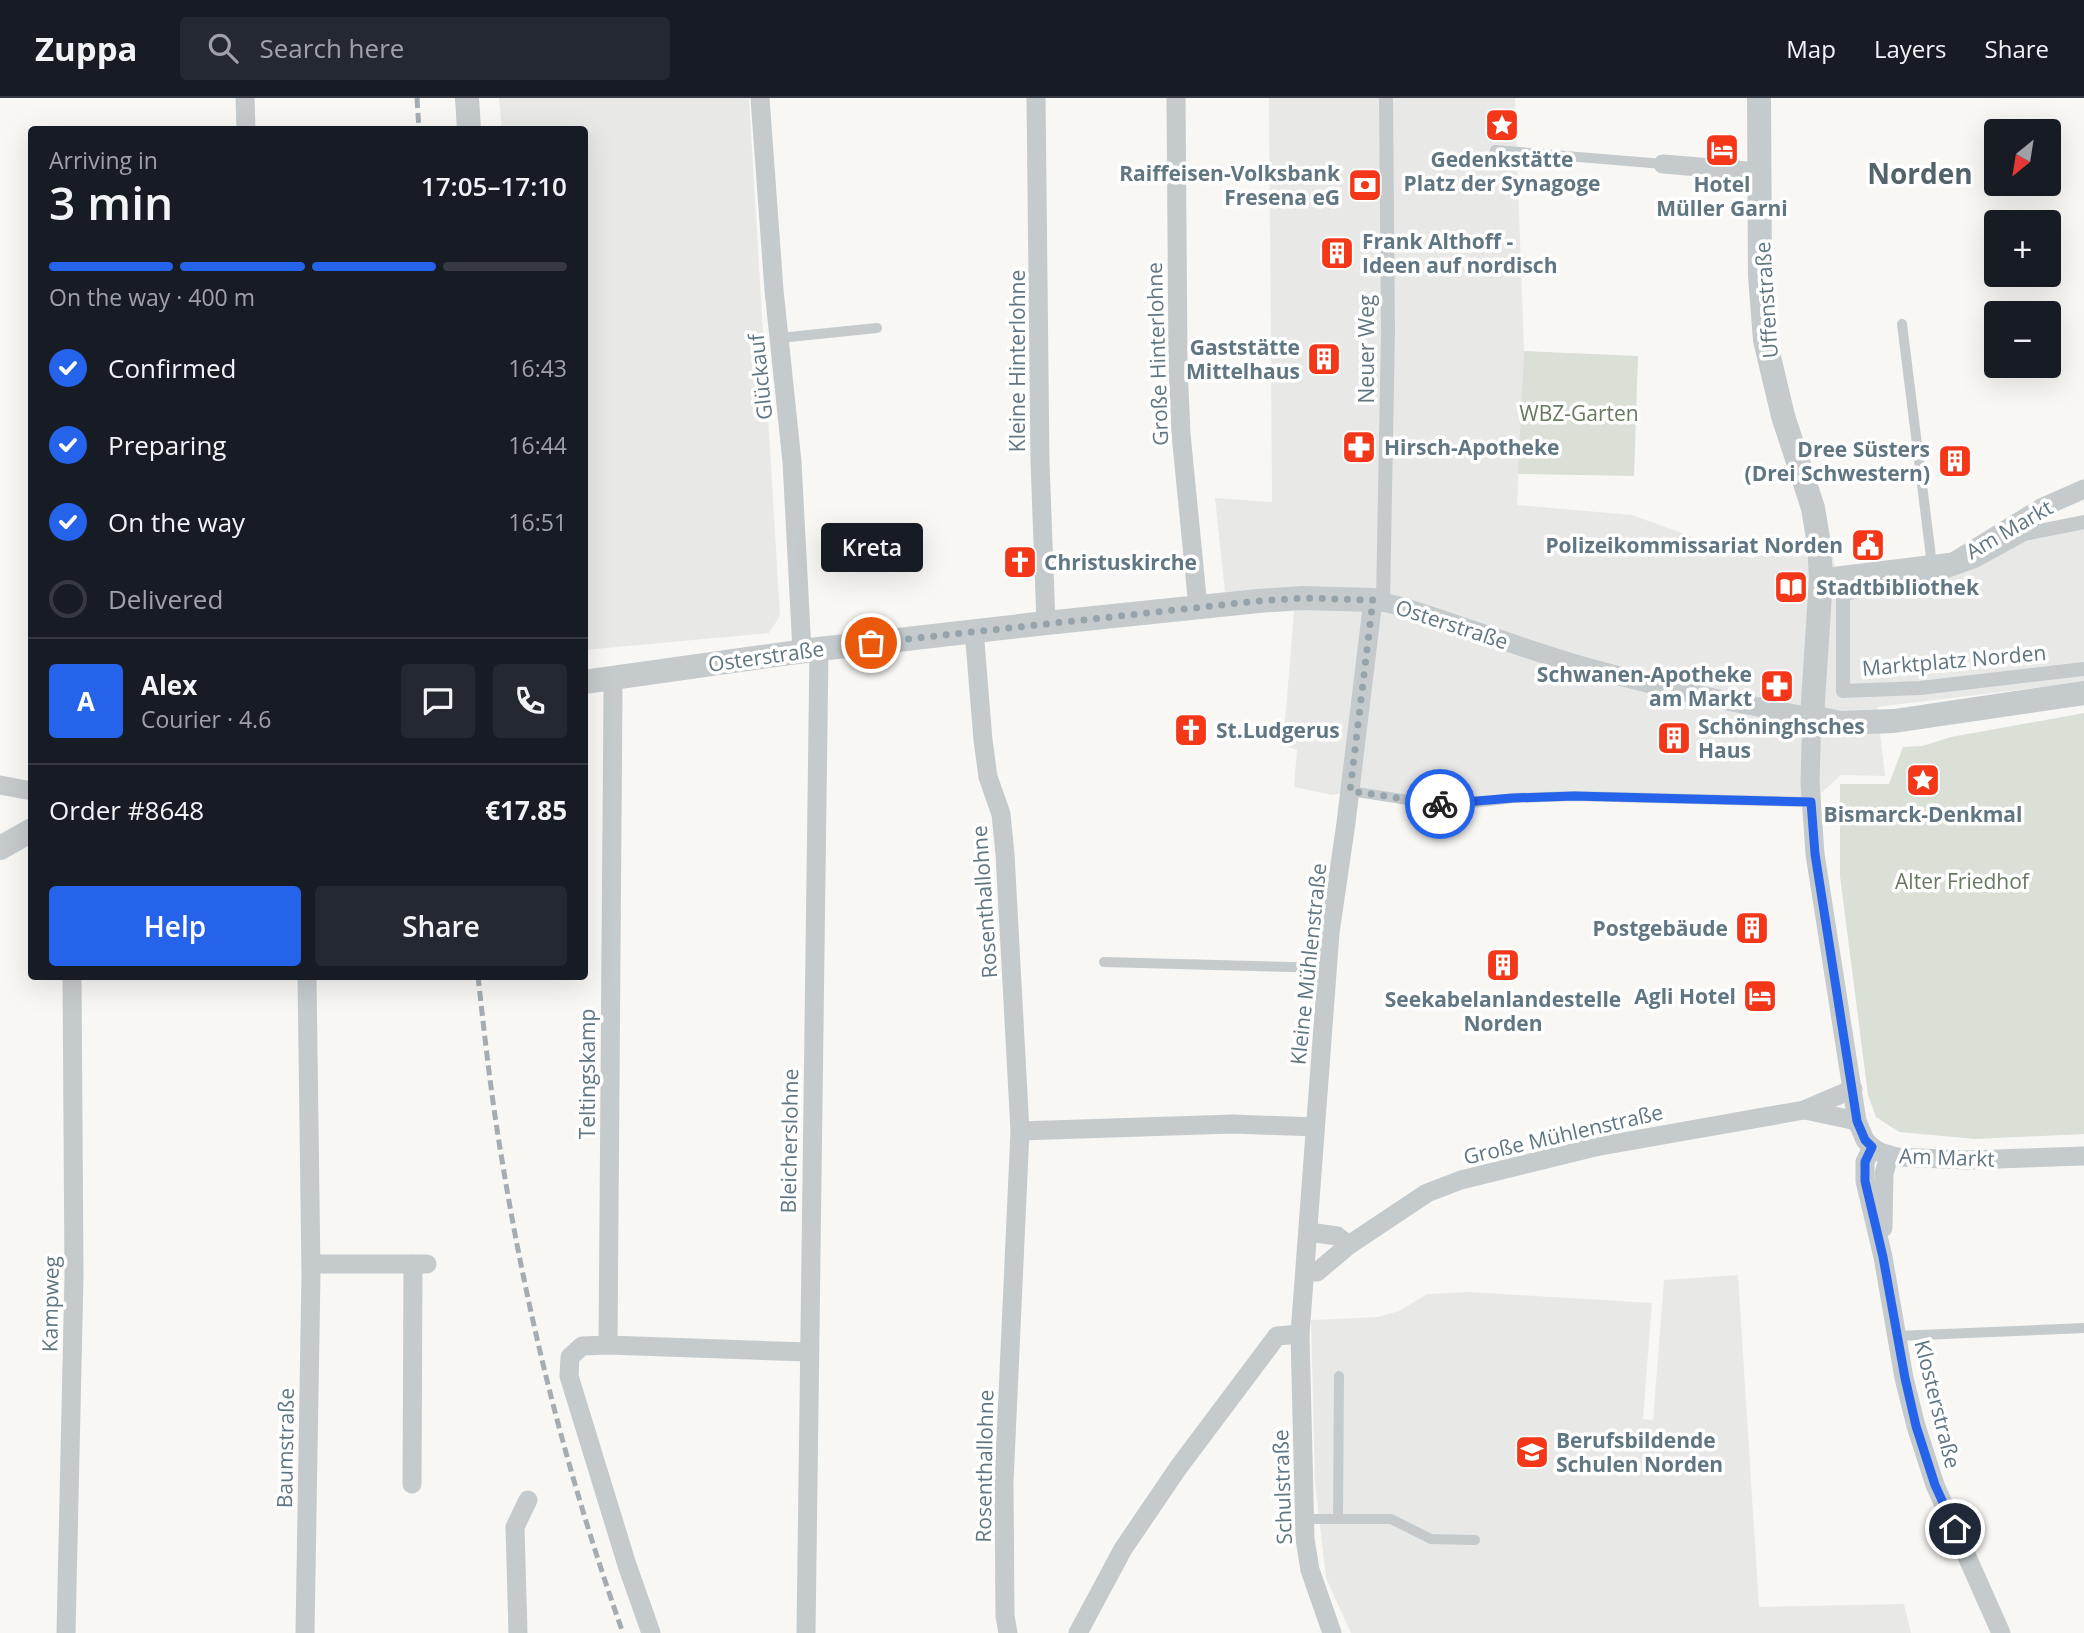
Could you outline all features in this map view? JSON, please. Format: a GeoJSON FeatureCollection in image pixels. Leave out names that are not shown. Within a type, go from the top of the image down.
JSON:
{"type":"FeatureCollection","features":[{"type":"Feature","properties":{"kind":"street"},"geometry":{"type":"LineString","coordinates":[[245,98],[246,126]]}},
{"type":"Feature","properties":{"kind":"street"},"geometry":{"type":"LineString","coordinates":[[467,98],[469,126]]}},
{"type":"Feature","properties":{"kind":"street","name":"Glückauf"},"geometry":{"type":"LineString","coordinates":[[760,98],[779,338],[811,650]]}},
{"type":"Feature","properties":{"kind":"street","name":"Kleine Hinterlohne"},"geometry":{"type":"LineString","coordinates":[[1036,98],[1040,462],[1046,623]]}},
{"type":"Feature","properties":{"kind":"street","name":"Große Hinterlohne"},"geometry":{"type":"LineString","coordinates":[[1176,98],[1178,365],[1181,434],[1198,607]]}},
{"type":"Feature","properties":{"kind":"street","name":"Neuer Weg"},"geometry":{"type":"LineString","coordinates":[[1378,601],[1388,331],[1386,98]]}},
{"type":"Feature","properties":{"kind":"street","name":"Uffenstraße"},"geometry":{"type":"LineString","coordinates":[[1759,98],[1760,276],[1765,340],[1783,416],[1813,508],[1821,578]]}},
{"type":"Feature","properties":{"kind":"street"},"geometry":{"type":"LineString","coordinates":[[1662,164],[1760,172]]}},
{"type":"Feature","properties":{"kind":"street","name":"Am Markt"},"geometry":{"type":"LineString","coordinates":[[2084,489],[2041,508],[1953,562],[1821,578],[1812,717],[1811,802],[1815,854],[1857,1121],[1865,1140],[1882,1156],[1967,1160],[2084,1156]]}},
{"type":"Feature","properties":{"kind":"street","name":"Marktplatz Norden"},"geometry":{"type":"LineString","coordinates":[[2084,522],[2024,534],[1975,561],[1925,579],[1843,594],[1843,691],[1920,688],[2084,669]]}},
{"type":"Feature","properties":{"kind":"street","name":"Osterstraße"},"geometry":{"type":"LineString","coordinates":[[588,681],[974,631],[1303,598],[1378,601],[1591,668],[1698,697],[1812,717]]}},
{"type":"Feature","properties":{"kind":"street","name":"Kleine Mühlenstraße"},"geometry":{"type":"LineString","coordinates":[[1300,1334],[1328,968],[1378,601]]}},
{"type":"Feature","properties":{"kind":"street","name":"Rosenthallohne"},"geometry":{"type":"LineString","coordinates":[[974,631],[988,777],[1001,814],[1005,854],[1020,1131],[1004,1482],[1005,1616],[1008,1633]]}},
{"type":"Feature","properties":{"kind":"street","name":"Bleicherslohne"},"geometry":{"type":"LineString","coordinates":[[806,1633],[811,650]]}},
{"type":"Feature","properties":{"kind":"street","name":"Teltingskamp"},"geometry":{"type":"LineString","coordinates":[[608,1345],[611,678]]}},
{"type":"Feature","properties":{"kind":"street"},"geometry":{"type":"LineString","coordinates":[[1812,717],[1840,723],[1894,721],[2084,693]]}},
{"type":"Feature","properties":{"kind":"street"},"geometry":{"type":"LineString","coordinates":[[0,785],[28,790]]}},
{"type":"Feature","properties":{"kind":"street"},"geometry":{"type":"LineString","coordinates":[[0,848],[28,832]]}},
{"type":"Feature","properties":{"kind":"street","name":"Kampweg"},"geometry":{"type":"LineString","coordinates":[[66,1633],[74,1276],[72,980]]}},
{"type":"Feature","properties":{"kind":"street","name":"Baumstraße"},"geometry":{"type":"LineString","coordinates":[[305,1633],[311,1264],[307,980]]}},
{"type":"Feature","properties":{"kind":"street","name":"Große Mühlenstraße"},"geometry":{"type":"LineString","coordinates":[[1306,1271],[1317,1272],[1349,1245],[1427,1193],[1461,1180],[1581,1150],[1804,1110],[1853,1089]]}},
{"type":"Feature","properties":{"kind":"street","name":"Große Mühlenstraße"},"geometry":{"type":"LineString","coordinates":[[1804,1110],[1857,1121]]}},
{"type":"Feature","properties":{"kind":"street"},"geometry":{"type":"LineString","coordinates":[[1020,1131],[1233,1124],[1315,1127]]}},
{"type":"Feature","properties":{"kind":"street","name":"Klosterstraße"},"geometry":{"type":"LineString","coordinates":[[1882,1156],[1883,1257],[1916,1426],[1935,1485],[2001,1633]]}},
{"type":"Feature","properties":{"kind":"street"},"geometry":{"type":"LineString","coordinates":[[1309,1232],[1337,1236],[1349,1245]]}},
{"type":"Feature","properties":{"kind":"street"},"geometry":{"type":"LineString","coordinates":[[311,1264],[420,1264],[412,1484]]}},
{"type":"Feature","properties":{"kind":"street"},"geometry":{"type":"LineString","coordinates":[[1078,1633],[1123,1549],[1195,1446],[1277,1336],[1300,1334]]}},
{"type":"Feature","properties":{"kind":"street","name":"Schulstraße"},"geometry":{"type":"LineString","coordinates":[[1300,1334],[1304,1518],[1310,1570],[1332,1633]]}},
{"type":"Feature","properties":{"kind":"street"},"geometry":{"type":"LineString","coordinates":[[651,1633],[627,1565],[569,1376],[570,1357],[582,1346],[608,1345],[808,1352]]}},
{"type":"Feature","properties":{"kind":"street"},"geometry":{"type":"LineString","coordinates":[[518,1633],[514,1527],[528,1500]]}},
{"type":"Feature","properties":{"kind":"lane"},"geometry":{"type":"LineString","coordinates":[[1495,149],[1662,164]]}},
{"type":"Feature","properties":{"kind":"lane"},"geometry":{"type":"LineString","coordinates":[[1902,324],[1932,566]]}},
{"type":"Feature","properties":{"kind":"lane"},"geometry":{"type":"LineString","coordinates":[[779,338],[877,328]]}},
{"type":"Feature","properties":{"kind":"lane"},"geometry":{"type":"LineString","coordinates":[[1350,791],[1447,806],[1513,798],[1574,796],[1811,802]]}},
{"type":"Feature","properties":{"kind":"lane"},"geometry":{"type":"LineString","coordinates":[[1104,962],[1328,968]]}},
{"type":"Feature","properties":{"kind":"lane"},"geometry":{"type":"LineString","coordinates":[[1898,1336],[2084,1328]]}},
{"type":"Feature","properties":{"kind":"lane"},"geometry":{"type":"LineString","coordinates":[[1338,1519],[1339,1377]]}},
{"type":"Feature","properties":{"kind":"lane"},"geometry":{"type":"LineString","coordinates":[[1304,1518],[1391,1519],[1431,1539],[1475,1540]]}},
{"type":"Feature","properties":{"kind":"shaded area"},"geometry":{"type":"Polygon","coordinates":[[[499,98],[749,98],[780,616],[769,633],[588,650],[588,126],[502,126],[499,98]]]}},
{"type":"Feature","properties":{"kind":"shaded area"},"geometry":{"type":"Polygon","coordinates":[[[1269,98],[1515,98],[1524,351],[1517,505],[1632,515],[1751,558],[1831,539],[1838,591],[1942,570],[2084,517],[2084,682],[1877,707],[1885,776],[1841,775],[1811,802],[1513,798],[1447,806],[1350,791],[1332,795],[1294,787],[1297,750],[1283,745],[1296,588],[1225,592],[1215,498],[1272,502],[1269,98]]]}},
{"type":"Feature","properties":{"kind":"shaded area","name":"Berufsbildende Schulen Norden"},"geometry":{"type":"Polygon","coordinates":[[[1738,1275],[1759,1607],[1904,1604],[1911,1633],[1351,1633],[1326,1578],[1315,1483],[1311,1320],[1378,1317],[1399,1311],[1427,1294],[1470,1292],[1652,1303],[1643,1419],[1653,1420],[1664,1280],[1738,1275]]]}},
{"type":"Feature","properties":{"kind":"green space","name":"WBZ-Garten"},"geometry":{"type":"Polygon","coordinates":[[[1524,351],[1638,356],[1634,476],[1518,474],[1524,351]]]}},
{"type":"Feature","properties":{"kind":"green space","name":"Alter Friedhof"},"geometry":{"type":"Polygon","coordinates":[[[2084,713],[2084,1134],[1975,1139],[1899,1132],[1876,1117],[1868,1095],[1840,876],[1840,784],[1889,784],[1903,747],[1922,746],[1951,737],[2084,713]]]}},
{"type":"Feature","properties":{"kind":"railway"},"geometry":{"type":"LineString","coordinates":[[417,98],[419,126]]}},
{"type":"Feature","properties":{"kind":"railway"},"geometry":{"type":"LineString","coordinates":[[478,980],[495,1119],[513,1225],[538,1344],[585,1518],[623,1633]]}},
{"type":"Feature","properties":{"kind":"way so far"},"geometry":{"type":"LineString","coordinates":[[871,643],[1258,601],[1303,598],[1373,600],[1350,791],[1440,804]]}},
{"type":"Feature","properties":{"kind":"place","name":"Gedenkstätte Platz der Synagoge"},"geometry":{"type":"Point","coordinates":[1502,125]}},
{"type":"Feature","properties":{"kind":"place","name":"Hotel Müller Garni"},"geometry":{"type":"Point","coordinates":[1722,150]}},
{"type":"Feature","properties":{"kind":"place","name":"Raiffeisen-Volksbank Fresena eG"},"geometry":{"type":"Point","coordinates":[1365,185]}},
{"type":"Feature","properties":{"kind":"place","name":"Frank Althoff - Ideen auf nordisch"},"geometry":{"type":"Point","coordinates":[1337,253]}},
{"type":"Feature","properties":{"kind":"place","name":"Gaststätte Mittelhaus"},"geometry":{"type":"Point","coordinates":[1324,359]}},
{"type":"Feature","properties":{"kind":"place","name":"Hirsch-Apotheke"},"geometry":{"type":"Point","coordinates":[1359,447]}},
{"type":"Feature","properties":{"kind":"place","name":"Dree Süsters (Drei Schwestern)"},"geometry":{"type":"Point","coordinates":[1955,461]}},
{"type":"Feature","properties":{"kind":"place","name":"Polizeikommissariat Norden"},"geometry":{"type":"Point","coordinates":[1868,545]}},
{"type":"Feature","properties":{"kind":"place","name":"Christuskirche"},"geometry":{"type":"Point","coordinates":[1020,562]}},
{"type":"Feature","properties":{"kind":"place","name":"Stadtbibliothek"},"geometry":{"type":"Point","coordinates":[1791,587]}},
{"type":"Feature","properties":{"kind":"place","name":"Kreta"},"geometry":{"type":"Point","coordinates":[871,643]}},
{"type":"Feature","properties":{"kind":"place","name":"Schwanen-Apotheke am Markt"},"geometry":{"type":"Point","coordinates":[1777,686]}},
{"type":"Feature","properties":{"kind":"place","name":"St.Ludgerus"},"geometry":{"type":"Point","coordinates":[1191,730]}},
{"type":"Feature","properties":{"kind":"place","name":"Schöninghsches Haus"},"geometry":{"type":"Point","coordinates":[1674,738]}},
{"type":"Feature","properties":{"kind":"place","name":"Bismarck-Denkmal"},"geometry":{"type":"Point","coordinates":[1923,780]}},
{"type":"Feature","properties":{"kind":"place","name":"Postgebäude"},"geometry":{"type":"Point","coordinates":[1752,928]}},
{"type":"Feature","properties":{"kind":"place","name":"Seekabelanlandestelle Norden"},"geometry":{"type":"Point","coordinates":[1503,965]}},
{"type":"Feature","properties":{"kind":"place","name":"Agli Hotel"},"geometry":{"type":"Point","coordinates":[1760,996]}},
{"type":"Feature","properties":{"kind":"place","name":"Berufsbildende Schulen Norden"},"geometry":{"type":"Point","coordinates":[1532,1452]}},
{"type":"Feature","properties":{"kind":"district","name":"Norden"},"geometry":{"type":"Point","coordinates":[1920,173]}},
{"type":"Feature","properties":{"kind":"route"},"geometry":{"type":"LineString","coordinates":[[1440,804],[1447,806],[1513,798],[1574,796],[1811,802],[1815,854],[1857,1121],[1865,1140],[1872,1147],[1865,1162],[1865,1181],[1883,1257],[1916,1426],[1935,1485],[1955,1529]]}}]}
